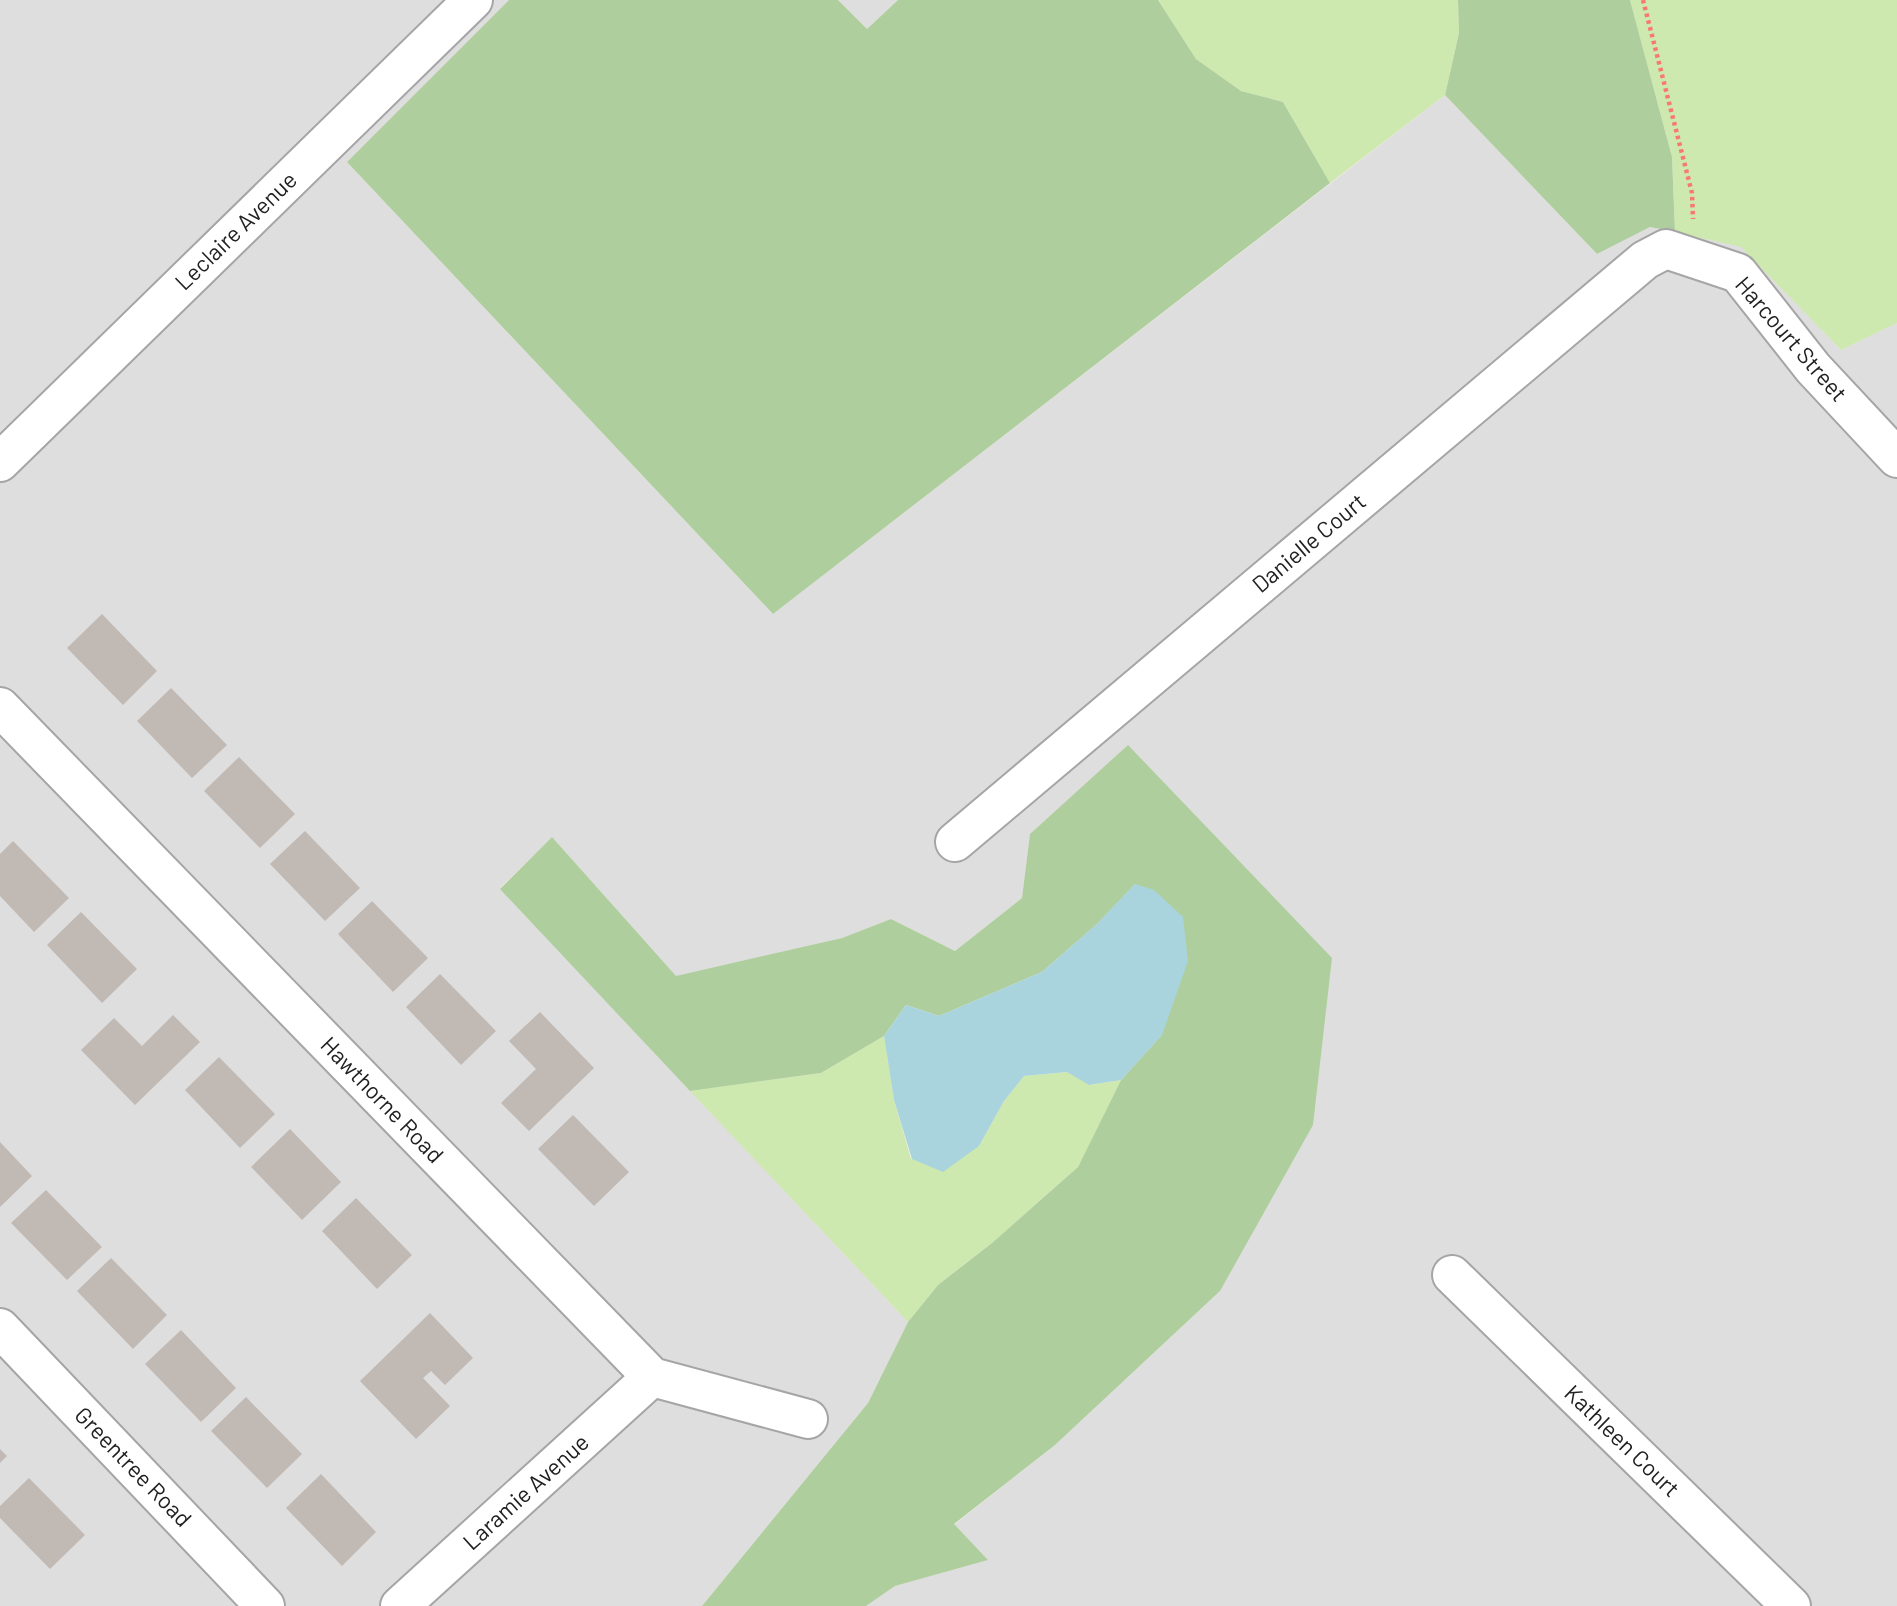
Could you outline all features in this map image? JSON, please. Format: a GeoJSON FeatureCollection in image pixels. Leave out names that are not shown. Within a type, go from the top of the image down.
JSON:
{"type":"FeatureCollection","features":[{"type":"Feature","properties":{"kind":"street","name":"Leclaire Avenue"},"geometry":{"type":"LineString","coordinates":[[0,462],[473,0]]}},
{"type":"Feature","properties":{"kind":"street","name":"Harcourt Street"},"geometry":{"type":"LineString","coordinates":[[1680,254],[1738,273],[1813,368],[1897,458]]}},
{"type":"Feature","properties":{"kind":"street","name":"Danielle Court"},"geometry":{"type":"LineString","coordinates":[[955,842],[1645,260],[1680,254]]}},
{"type":"Feature","properties":{"kind":"street","name":"Hawthorne Road"},"geometry":{"type":"LineString","coordinates":[[0,707],[652,1377]]}},
{"type":"Feature","properties":{"kind":"street","name":"Kathleen Court"},"geometry":{"type":"LineString","coordinates":[[1452,1275],[1791,1606]]}},
{"type":"Feature","properties":{"kind":"street","name":"Greentree Road"},"geometry":{"type":"LineString","coordinates":[[0,1328],[265,1606]]}},
{"type":"Feature","properties":{"kind":"street"},"geometry":{"type":"LineString","coordinates":[[652,1377],[808,1419]]}},
{"type":"Feature","properties":{"kind":"street","name":"Laramie Avenue"},"geometry":{"type":"LineString","coordinates":[[400,1606],[652,1377]]}},
{"type":"Feature","properties":{"kind":"path"},"geometry":{"type":"LineString","coordinates":[[1643,0],[1692,194],[1680,254]]}},
{"type":"Feature","properties":{"kind":"shaded area"},"geometry":{"type":"Polygon","coordinates":[[[0,0],[509,0],[347,162],[773,614],[1445,95],[1597,254],[1650,227],[1741,246],[1841,350],[1897,323],[1897,1606],[866,1606],[895,1586],[988,1560],[954,1525],[1055,1445],[1220,1291],[1030,834],[1022,898],[955,951],[891,919],[842,938],[676,977],[552,837],[500,888],[908,1322],[868,1403],[702,1606],[0,1606],[0,0]]]}},
{"type":"Feature","properties":{"kind":"shaded area"},"geometry":{"type":"Polygon","coordinates":[[[838,0],[898,0],[867,29],[838,0]]]}},
{"type":"Feature","properties":{"kind":"green space"},"geometry":{"type":"Polygon","coordinates":[[[509,0],[838,0],[867,29],[898,0],[1158,0],[1196,59],[1241,91],[1283,102],[1330,183],[773,614],[347,162],[509,0]]]}},
{"type":"Feature","properties":{"kind":"green space"},"geometry":{"type":"Polygon","coordinates":[[[1158,0],[1458,0],[1459,33],[1445,95],[1330,183],[1283,102],[1241,91],[1196,59],[1158,0]]]}},
{"type":"Feature","properties":{"kind":"green space"},"geometry":{"type":"Polygon","coordinates":[[[1458,0],[1630,0],[1672,157],[1675,232],[1650,227],[1597,254],[1445,95],[1459,33],[1458,0]]]}},
{"type":"Feature","properties":{"kind":"green space"},"geometry":{"type":"Polygon","coordinates":[[[1630,0],[1897,0],[1897,323],[1841,350],[1741,247],[1675,232],[1672,157],[1630,0]]]}},
{"type":"Feature","properties":{"kind":"green space"},"geometry":{"type":"Polygon","coordinates":[[[1128,745],[1332,958],[1313,1125],[1220,1291],[1055,1445],[954,1524],[988,1560],[895,1586],[866,1606],[702,1606],[868,1403],[908,1322],[938,1285],[992,1243],[1078,1167],[1121,1080],[1162,1035],[1135,884],[1098,923],[1042,972],[939,1016],[906,1005],[884,1036],[821,1073],[690,1091],[500,889],[552,837],[676,976],[842,938],[891,919],[955,951],[1022,898],[1030,834],[1128,745]]]}},
{"type":"Feature","properties":{"kind":"green space"},"geometry":{"type":"Polygon","coordinates":[[[884,1036],[894,1100],[911,1159],[979,1146],[1004,1101],[1024,1076],[1068,1072],[1090,1085],[1121,1080],[1078,1167],[992,1243],[938,1285],[908,1322],[690,1091],[821,1073],[884,1036]]]}},
{"type":"Feature","properties":{"kind":"water"},"geometry":{"type":"Polygon","coordinates":[[[1135,884],[1154,890],[1183,917],[1188,961],[1162,1035],[1121,1080],[1089,1085],[1067,1072],[1024,1076],[1004,1101],[979,1146],[943,1172],[912,1159],[894,1100],[884,1036],[906,1005],[939,1016],[1042,972],[1098,923],[1135,884]]]}},
{"type":"Feature","properties":{"kind":"building"},"geometry":{"type":"Polygon","coordinates":[[[102,614],[157,671],[123,705],[67,648],[102,614]]]}},
{"type":"Feature","properties":{"kind":"building"},"geometry":{"type":"Polygon","coordinates":[[[171,688],[227,745],[192,778],[137,721],[171,688]]]}},
{"type":"Feature","properties":{"kind":"building"},"geometry":{"type":"Polygon","coordinates":[[[239,757],[295,814],[260,848],[204,791],[239,757]]]}},
{"type":"Feature","properties":{"kind":"building"},"geometry":{"type":"Polygon","coordinates":[[[305,831],[360,888],[325,921],[270,864],[305,831]]]}},
{"type":"Feature","properties":{"kind":"building"},"geometry":{"type":"Polygon","coordinates":[[[13,841],[69,898],[34,932],[0,896],[0,854],[13,841]]]}},
{"type":"Feature","properties":{"kind":"building"},"geometry":{"type":"Polygon","coordinates":[[[372,901],[428,958],[393,992],[338,934],[372,901]]]}},
{"type":"Feature","properties":{"kind":"building"},"geometry":{"type":"Polygon","coordinates":[[[81,912],[137,969],[102,1003],[47,945],[81,912]]]}},
{"type":"Feature","properties":{"kind":"building"},"geometry":{"type":"Polygon","coordinates":[[[440,974],[496,1031],[461,1065],[406,1007],[440,974]]]}},
{"type":"Feature","properties":{"kind":"building"},"geometry":{"type":"Polygon","coordinates":[[[540,1012],[594,1068],[529,1131],[501,1103],[536,1069],[509,1041],[540,1012]]]}},
{"type":"Feature","properties":{"kind":"building"},"geometry":{"type":"Polygon","coordinates":[[[173,1015],[200,1042],[135,1105],[81,1050],[114,1018],[142,1046],[173,1015]]]}},
{"type":"Feature","properties":{"kind":"building"},"geometry":{"type":"Polygon","coordinates":[[[219,1057],[275,1114],[240,1148],[185,1090],[219,1057]]]}},
{"type":"Feature","properties":{"kind":"building"},"geometry":{"type":"Polygon","coordinates":[[[573,1115],[629,1172],[594,1206],[538,1149],[573,1115]]]}},
{"type":"Feature","properties":{"kind":"building"},"geometry":{"type":"Polygon","coordinates":[[[290,1129],[341,1182],[302,1220],[251,1167],[290,1129]]]}},
{"type":"Feature","properties":{"kind":"building"},"geometry":{"type":"Polygon","coordinates":[[[0,1142],[32,1176],[0,1207],[0,1142]]]}},
{"type":"Feature","properties":{"kind":"building"},"geometry":{"type":"Polygon","coordinates":[[[46,1190],[102,1247],[67,1280],[11,1223],[46,1190]]]}},
{"type":"Feature","properties":{"kind":"building"},"geometry":{"type":"Polygon","coordinates":[[[356,1198],[412,1255],[377,1289],[322,1231],[356,1198]]]}},
{"type":"Feature","properties":{"kind":"building"},"geometry":{"type":"Polygon","coordinates":[[[111,1258],[167,1315],[133,1349],[77,1291],[111,1258]]]}},
{"type":"Feature","properties":{"kind":"building"},"geometry":{"type":"Polygon","coordinates":[[[430,1313],[473,1358],[445,1385],[431,1371],[423,1378],[450,1406],[416,1439],[360,1381],[430,1313]]]}},
{"type":"Feature","properties":{"kind":"building"},"geometry":{"type":"Polygon","coordinates":[[[181,1330],[236,1388],[201,1422],[145,1364],[181,1330]]]}},
{"type":"Feature","properties":{"kind":"building"},"geometry":{"type":"Polygon","coordinates":[[[246,1397],[302,1454],[267,1488],[211,1431],[246,1397]]]}},
{"type":"Feature","properties":{"kind":"building"},"geometry":{"type":"Polygon","coordinates":[[[0,1449],[7,1456],[0,1463],[0,1449]]]}},
{"type":"Feature","properties":{"kind":"building"},"geometry":{"type":"Polygon","coordinates":[[[321,1474],[376,1532],[342,1566],[286,1508],[321,1474]]]}},
{"type":"Feature","properties":{"kind":"building"},"geometry":{"type":"Polygon","coordinates":[[[29,1478],[85,1535],[50,1569],[0,1518],[0,1506],[29,1478]]]}}]}
